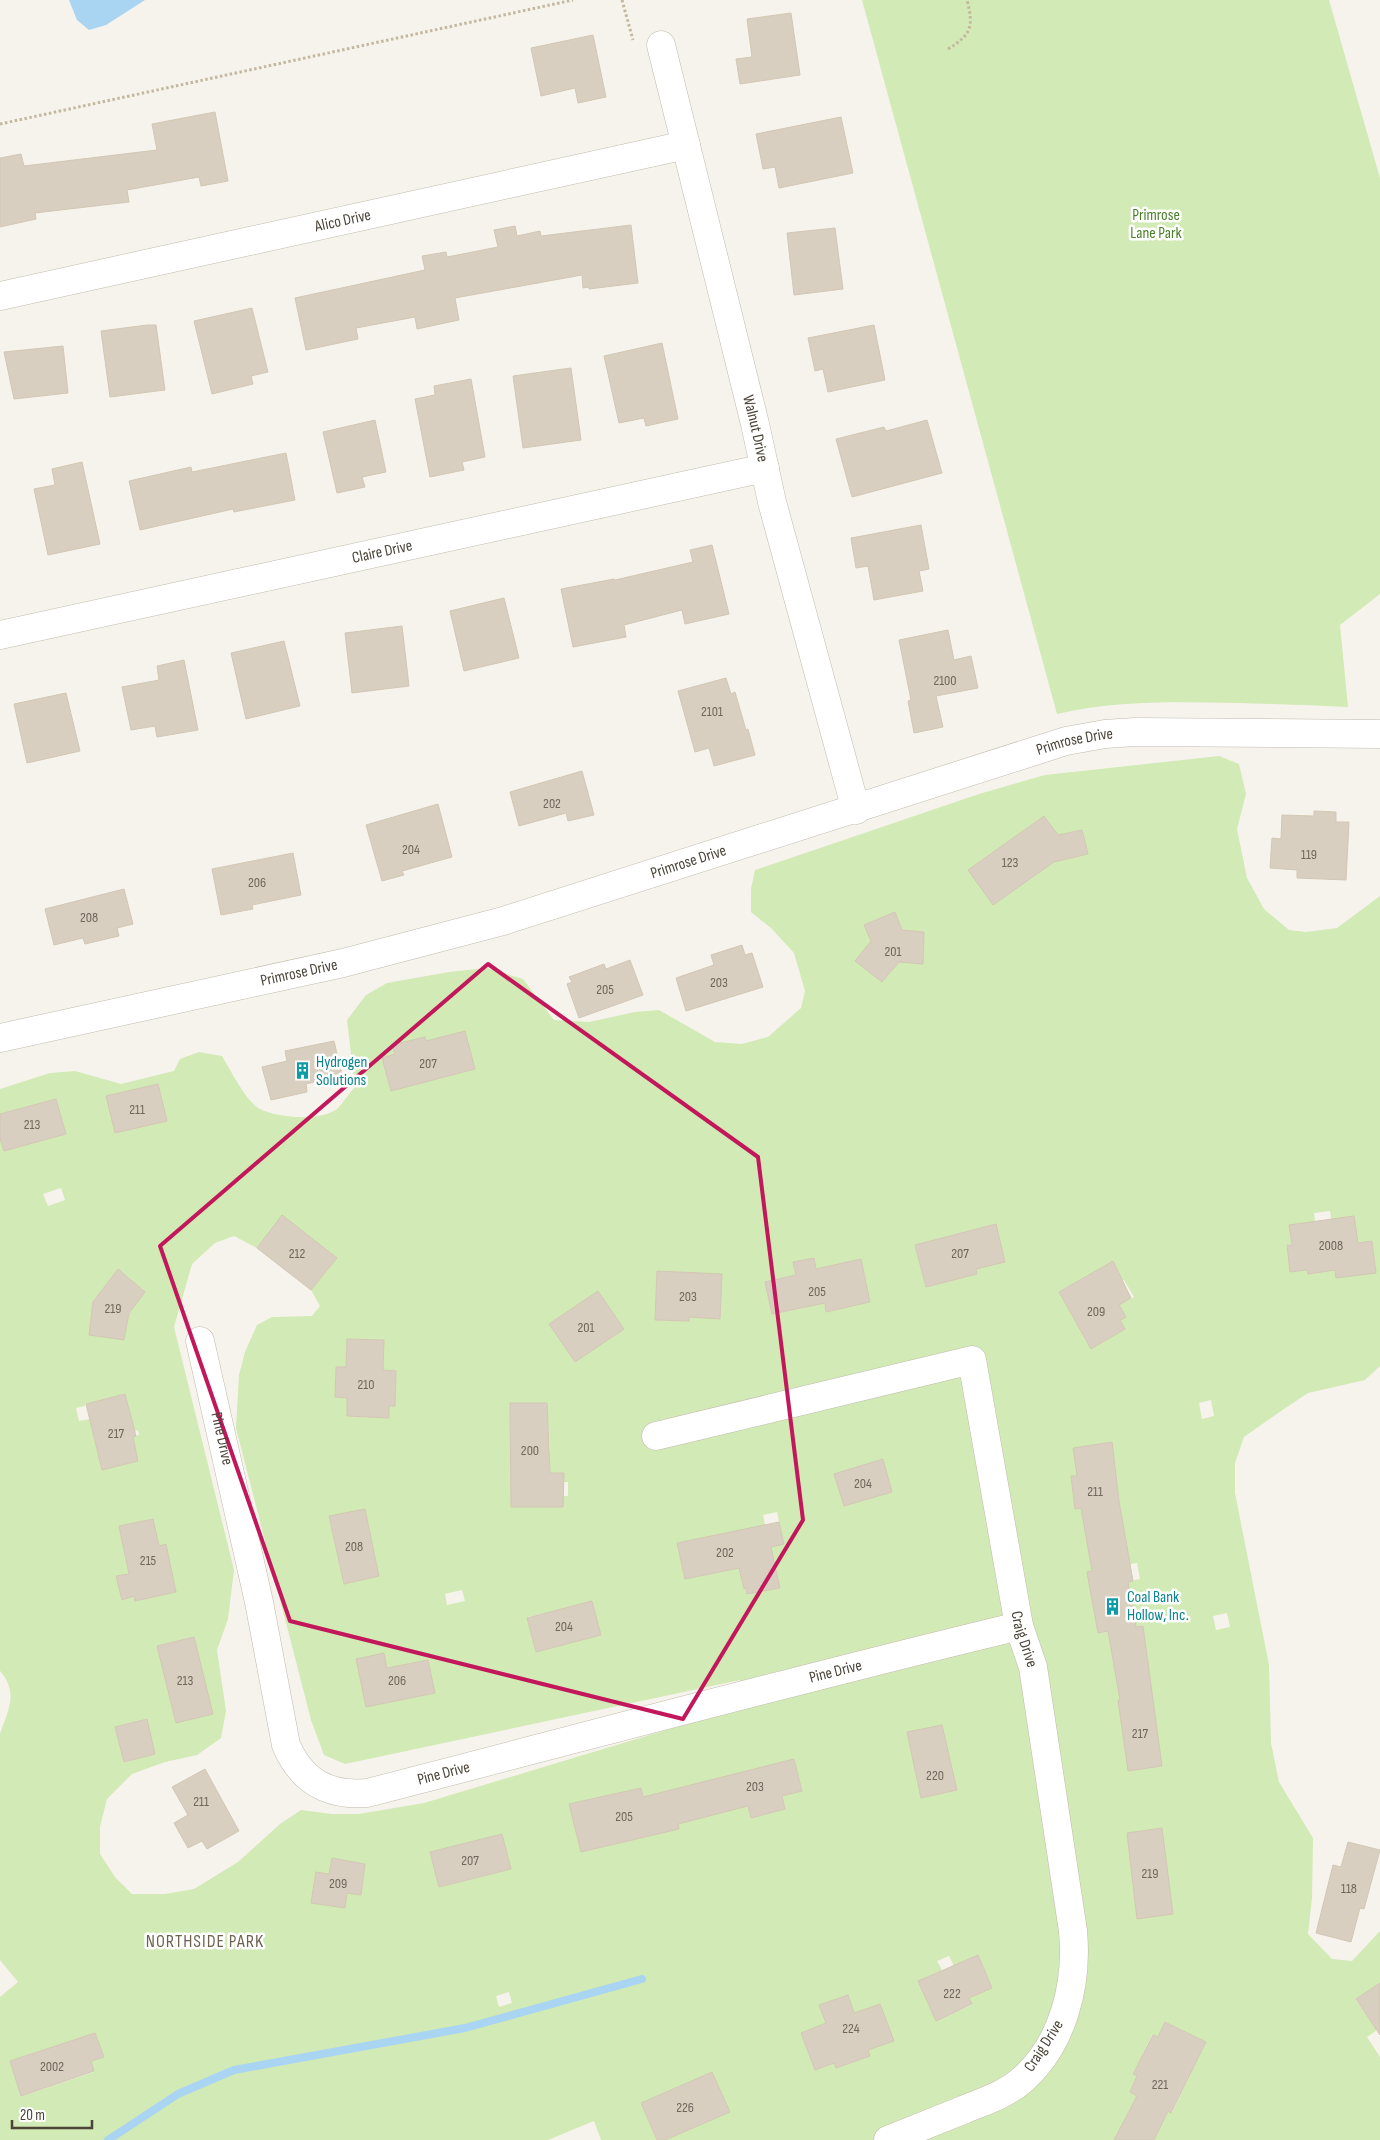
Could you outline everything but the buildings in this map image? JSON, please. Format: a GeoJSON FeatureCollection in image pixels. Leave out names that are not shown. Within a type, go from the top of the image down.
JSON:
{"type":"FeatureCollection","features":[{"type":"Feature","properties":{"kind":"street","name":"Walnut Drive"},"geometry":{"type":"LineString","coordinates":[[661,45],[814,661],[856,810]]}},
{"type":"Feature","properties":{"kind":"street","name":"Alico Drive"},"geometry":{"type":"LineString","coordinates":[[0,296],[686,145]]}},
{"type":"Feature","properties":{"kind":"street","name":"Claire Drive"},"geometry":{"type":"LineString","coordinates":[[0,635],[765,468]]}},
{"type":"Feature","properties":{"kind":"street","name":"Primrose Drive"},"geometry":{"type":"LineString","coordinates":[[0,1038],[343,963],[503,921],[856,810],[1066,741],[1105,734],[1154,731],[1380,734]]}},
{"type":"Feature","properties":{"kind":"street","name":"Pine Drive"},"geometry":{"type":"LineString","coordinates":[[200,1341],[259,1602],[286,1745],[291,1757],[303,1774],[324,1788],[350,1794],[368,1793],[881,1659],[1019,1626]]}},
{"type":"Feature","properties":{"kind":"street","name":"Craig Drive"},"geometry":{"type":"LineString","coordinates":[[656,1436],[972,1360],[1019,1626],[1034,1667],[1075,1951],[1070,1997],[1062,2022],[1034,2067],[1020,2082],[996,2096],[888,2140]]}},
{"type":"Feature","properties":{"kind":"path"},"geometry":{"type":"LineString","coordinates":[[0,124],[573,0]]}},
{"type":"Feature","properties":{"kind":"path"},"geometry":{"type":"LineString","coordinates":[[948,49],[965,39],[970,25],[967,0]]}},
{"type":"Feature","properties":{"kind":"highlighted area"},"geometry":{"type":"Polygon","coordinates":[[[488,964],[758,1157],[803,1520],[683,1719],[290,1621],[160,1246],[488,964]]]}},
{"type":"Feature","properties":{"kind":"green space","name":"Primrose Lane Park"},"geometry":{"type":"Polygon","coordinates":[[[862,0],[1329,0],[1380,178],[1380,594],[1340,625],[1348,707],[1192,702],[1147,703],[1102,706],[1057,714],[862,0]]]}},
{"type":"Feature","properties":{"kind":"green space"},"geometry":{"type":"Polygon","coordinates":[[[1219,756],[1239,764],[1246,794],[1237,829],[1247,878],[1264,909],[1289,930],[1306,932],[1337,928],[1380,896],[1380,1366],[1365,1380],[1308,1393],[1244,1437],[1235,1463],[1235,1493],[1269,1665],[1271,1743],[1279,1782],[1313,1838],[1312,1898],[1308,1934],[1332,1959],[1352,1961],[1380,1931],[1380,1983],[1356,2000],[1372,2023],[1380,2017],[1380,2028],[1367,2037],[1380,2057],[1380,2140],[1154,2140],[1163,2121],[1162,2108],[1172,2113],[1206,2042],[1166,2022],[1158,2037],[1152,2035],[1133,2074],[1137,2076],[1130,2092],[1145,2100],[1140,2109],[1132,2105],[1116,2137],[1121,2140],[665,2140],[729,2112],[712,2072],[641,2103],[657,2140],[601,2140],[594,2121],[548,2140],[0,2140],[0,1997],[18,1982],[0,1960],[0,1734],[9,1709],[10,1694],[6,1679],[0,1671],[0,1139],[4,1151],[66,1134],[56,1099],[0,1114],[0,1089],[50,1073],[75,1071],[121,1084],[174,1071],[180,1059],[199,1052],[222,1056],[244,1093],[260,1109],[277,1115],[311,1117],[322,1115],[338,1108],[355,1087],[347,1020],[366,995],[387,983],[449,972],[487,968],[523,979],[554,1020],[589,1022],[635,1012],[659,1010],[715,1042],[742,1044],[768,1037],[801,1008],[805,991],[794,953],[771,928],[751,912],[751,889],[755,870],[979,794],[1045,775],[1219,756]],[[1044,816],[968,870],[993,905],[1045,868],[1061,839],[1044,816]],[[1082,830],[1061,835],[1067,859],[1088,854],[1082,830]],[[895,912],[865,925],[871,941],[856,961],[882,982],[899,962],[923,964],[924,932],[902,930],[895,912]],[[425,1037],[393,1045],[395,1054],[382,1058],[391,1091],[475,1069],[426,1041],[425,1037]],[[107,1097],[116,1133],[167,1120],[107,1097]],[[61,1188],[43,1194],[48,1206],[65,1200],[61,1188]],[[1330,1211],[1314,1213],[1315,1222],[1289,1225],[1292,1244],[1287,1245],[1291,1272],[1307,1270],[1308,1274],[1335,1268],[1337,1278],[1376,1272],[1372,1241],[1358,1243],[1331,1219],[1330,1211]],[[282,1216],[257,1248],[234,1236],[215,1243],[192,1264],[174,1327],[234,1570],[228,1619],[217,1650],[226,1711],[221,1738],[197,1755],[165,1762],[132,1774],[107,1799],[100,1827],[100,1854],[115,1877],[132,1894],[165,1894],[194,1889],[238,1862],[280,1824],[301,1810],[332,1814],[359,1814],[424,1803],[749,1705],[740,1680],[345,1764],[324,1755],[311,1720],[236,1428],[239,1375],[245,1352],[257,1325],[272,1317],[312,1316],[320,1306],[311,1290],[337,1258],[282,1216]],[[995,1224],[915,1245],[926,1287],[977,1274],[976,1269],[1005,1261],[995,1224]],[[814,1258],[794,1262],[796,1275],[765,1282],[772,1314],[804,1308],[804,1304],[824,1300],[827,1312],[870,1302],[861,1259],[816,1269],[814,1258]],[[118,1269],[93,1302],[89,1335],[123,1340],[129,1313],[145,1292],[118,1269]],[[1099,1269],[1059,1292],[1091,1349],[1125,1329],[1120,1320],[1119,1305],[1134,1297],[1124,1280],[1110,1287],[1099,1269]],[[657,1271],[655,1320],[689,1321],[689,1317],[720,1319],[722,1275],[657,1271]],[[598,1291],[549,1324],[575,1362],[624,1329],[598,1291]],[[348,1339],[346,1367],[336,1367],[335,1397],[347,1398],[347,1416],[388,1418],[389,1406],[395,1405],[396,1371],[383,1370],[384,1340],[348,1339]],[[125,1394],[76,1408],[79,1421],[90,1419],[102,1470],[138,1461],[133,1437],[139,1435],[138,1430],[134,1431],[125,1394]],[[1211,1400],[1199,1403],[1202,1419],[1214,1416],[1211,1400]],[[510,1403],[511,1507],[563,1507],[563,1496],[568,1496],[568,1482],[564,1482],[564,1473],[550,1473],[547,1403],[510,1403]],[[1112,1442],[1073,1448],[1077,1476],[1071,1476],[1075,1509],[1119,1501],[1112,1442]],[[883,1459],[835,1474],[844,1506],[892,1492],[883,1459]],[[365,1509],[329,1517],[344,1584],[379,1576],[365,1509]],[[777,1512],[763,1515],[765,1525],[685,1579],[739,1568],[744,1589],[780,1587],[774,1558],[769,1547],[784,1544],[777,1512]],[[152,1519],[119,1526],[129,1574],[117,1577],[122,1600],[134,1596],[136,1601],[176,1592],[166,1545],[159,1546],[152,1519]],[[1137,1563],[1088,1572],[1098,1633],[1108,1631],[1114,1665],[1148,1659],[1143,1626],[1134,1627],[1125,1582],[1140,1579],[1137,1563]],[[462,1590],[445,1594],[447,1605],[465,1601],[462,1590]],[[592,1602],[528,1617],[536,1651],[600,1635],[592,1602]],[[1227,1613],[1213,1616],[1216,1630],[1230,1627],[1227,1613]],[[193,1637],[157,1646],[176,1723],[193,1637]],[[384,1653],[366,1707],[435,1693],[428,1660],[387,1668],[384,1653]],[[1152,1695],[1118,1700],[1129,1771],[1162,1766],[1152,1695]],[[146,1719],[115,1727],[124,1762],[155,1754],[146,1719]],[[794,1759],[748,1806],[751,1818],[785,1809],[782,1796],[802,1791],[794,1759]],[[949,1761],[921,1798],[957,1790],[949,1761]],[[641,1788],[570,1804],[581,1852],[679,1829],[670,1791],[643,1797],[641,1788]],[[1162,1828],[1127,1833],[1138,1918],[1173,1914],[1162,1828]],[[502,1835],[430,1852],[439,1887],[511,1869],[502,1835]],[[332,1858],[329,1874],[316,1872],[311,1903],[344,1908],[347,1893],[361,1895],[365,1864],[332,1858]],[[978,1955],[954,1966],[949,1956],[937,1961],[942,1970],[918,1981],[936,2021],[972,2005],[969,1998],[992,1988],[978,1955]],[[509,1992],[496,1996],[499,2007],[512,2003],[509,1992]],[[847,1995],[820,2005],[826,2023],[801,2033],[815,2070],[834,2063],[837,2068],[870,2056],[868,2050],[894,2041],[854,2013],[847,1995]],[[95,2033],[10,2061],[22,2096],[94,2072],[91,2061],[104,2057],[95,2033]]]}},
{"type":"Feature","properties":{"kind":"water"},"geometry":{"type":"Polygon","coordinates":[[[69,0],[145,0],[106,25],[89,30],[77,20],[69,0]]]}},
{"type":"Feature","properties":{"kind":"waterway"},"geometry":{"type":"LineString","coordinates":[[108,2140],[178,2094],[234,2070],[465,2028],[642,1979]]}},
{"type":"Feature","properties":{"kind":"place","name":"Hydrogen Solutions"},"geometry":{"type":"Point","coordinates":[302,1071]}},
{"type":"Feature","properties":{"kind":"place","name":"Coal Bank Hollow, Inc."},"geometry":{"type":"Point","coordinates":[1113,1606]}},
{"type":"Feature","properties":{"kind":"district","name":"NORTHSIDE PARK"},"geometry":{"type":"Point","coordinates":[205,1941]}}]}
